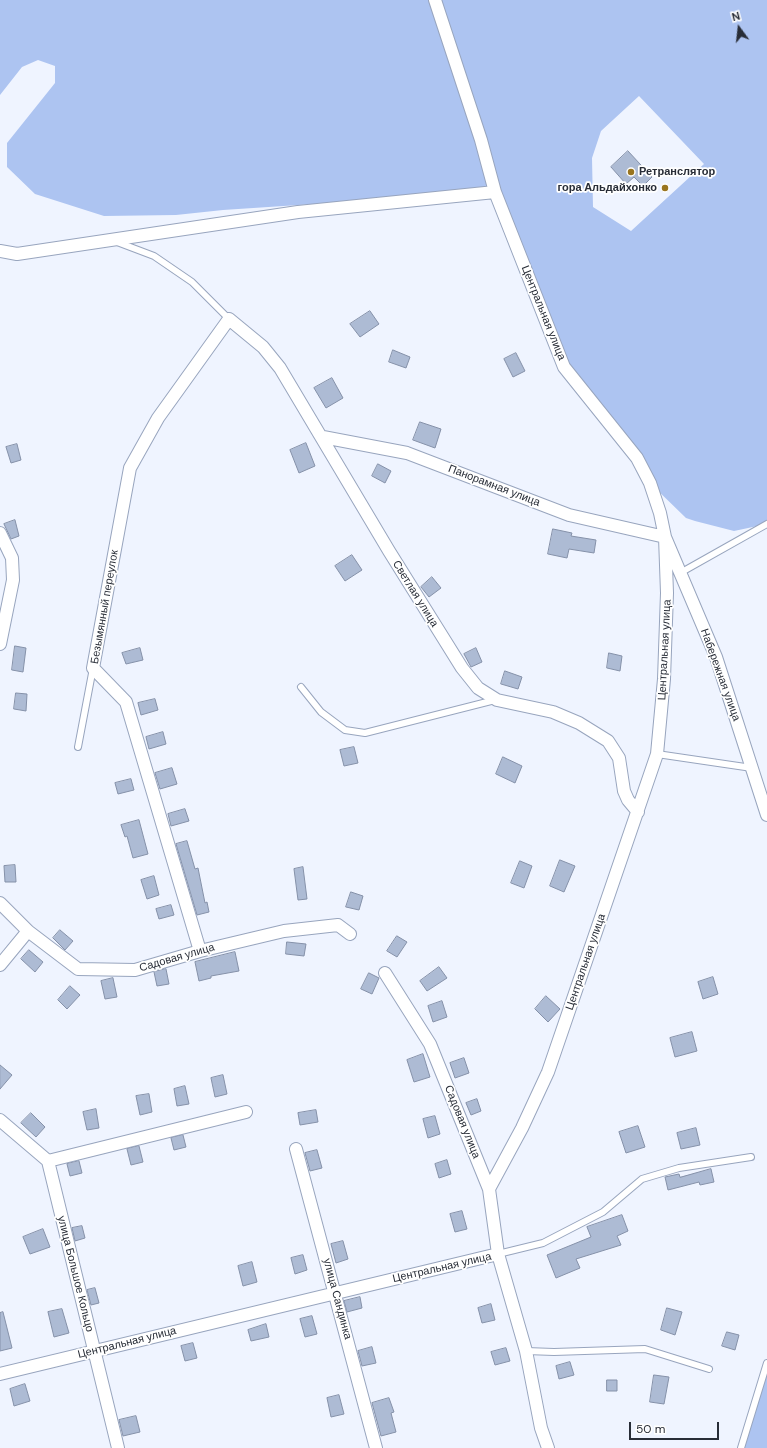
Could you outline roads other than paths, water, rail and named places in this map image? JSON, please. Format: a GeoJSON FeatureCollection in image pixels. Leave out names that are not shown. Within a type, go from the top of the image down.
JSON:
{"type":"FeatureCollection","features":[{"type":"Feature","properties":{"kind":"street","name":"Центральная улица"},"geometry":{"type":"LineString","coordinates":[[0,1374],[335,1292],[498,1254],[489,1189],[522,1128],[548,1072],[657,754],[664,679],[667,593],[665,537],[650,483],[636,458],[564,367],[495,192],[481,140],[435,0]]}},
{"type":"Feature","properties":{"kind":"street"},"geometry":{"type":"LineString","coordinates":[[0,251],[17,254],[298,212],[495,192]]}},
{"type":"Feature","properties":{"kind":"street","name":"Светлая улица"},"geometry":{"type":"LineString","coordinates":[[229,319],[263,346],[280,368],[389,551],[462,668],[478,688],[497,700],[553,712],[578,723],[608,741],[619,758],[624,791],[628,800],[638,812]]}},
{"type":"Feature","properties":{"kind":"street","name":"Безымянный переулок"},"geometry":{"type":"LineString","coordinates":[[200,951],[126,702],[93,668],[130,468],[158,418],[229,319]]}},
{"type":"Feature","properties":{"kind":"street","name":"Панорамная улица"},"geometry":{"type":"LineString","coordinates":[[322,437],[407,453],[569,515],[665,537]]}},
{"type":"Feature","properties":{"kind":"street"},"geometry":{"type":"LineString","coordinates":[[0,533],[12,558],[13,580],[0,644]]}},
{"type":"Feature","properties":{"kind":"street","name":"Набережная улица"},"geometry":{"type":"LineString","coordinates":[[665,537],[716,657],[753,768],[767,816]]}},
{"type":"Feature","properties":{"kind":"street","name":"Садовая улица"},"geometry":{"type":"LineString","coordinates":[[0,903],[28,931],[78,969],[135,970],[200,951],[284,931],[338,925],[350,934]]}},
{"type":"Feature","properties":{"kind":"street"},"geometry":{"type":"LineString","coordinates":[[0,965],[28,931]]}},
{"type":"Feature","properties":{"kind":"street","name":"Садовая улица"},"geometry":{"type":"LineString","coordinates":[[385,973],[430,1044],[489,1189]]}},
{"type":"Feature","properties":{"kind":"street"},"geometry":{"type":"LineString","coordinates":[[0,1120],[48,1161],[246,1112]]}},
{"type":"Feature","properties":{"kind":"street","name":"улица Сандинка"},"geometry":{"type":"LineString","coordinates":[[296,1149],[376,1448]]}},
{"type":"Feature","properties":{"kind":"street","name":"улица Большое Кольцо"},"geometry":{"type":"LineString","coordinates":[[48,1161],[118,1448]]}},
{"type":"Feature","properties":{"kind":"street"},"geometry":{"type":"LineString","coordinates":[[498,1254],[526,1350],[541,1428],[548,1448]]}},
{"type":"Feature","properties":{"kind":"lane"},"geometry":{"type":"LineString","coordinates":[[110,239],[154,256],[192,282],[229,319]]}},
{"type":"Feature","properties":{"kind":"lane"},"geometry":{"type":"LineString","coordinates":[[680,573],[767,524]]}},
{"type":"Feature","properties":{"kind":"lane"},"geometry":{"type":"LineString","coordinates":[[78,747],[93,668]]}},
{"type":"Feature","properties":{"kind":"lane"},"geometry":{"type":"LineString","coordinates":[[301,687],[320,712],[345,730],[365,734],[497,700]]}},
{"type":"Feature","properties":{"kind":"lane"},"geometry":{"type":"LineString","coordinates":[[657,754],[753,768]]}},
{"type":"Feature","properties":{"kind":"lane"},"geometry":{"type":"LineString","coordinates":[[498,1254],[543,1243],[603,1212],[642,1180],[679,1168],[751,1157]]}},
{"type":"Feature","properties":{"kind":"lane"},"geometry":{"type":"LineString","coordinates":[[526,1350],[554,1352],[645,1348],[709,1369]]}},
{"type":"Feature","properties":{"kind":"lane"},"geometry":{"type":"LineString","coordinates":[[741,1448],[767,1363]]}},
{"type":"Feature","properties":{"kind":"place","name":"Ретранслятор"},"geometry":{"type":"Point","coordinates":[631,172]}},
{"type":"Feature","properties":{"kind":"place","name":"гора Альдайхонко"},"geometry":{"type":"Point","coordinates":[665,188]}}]}
